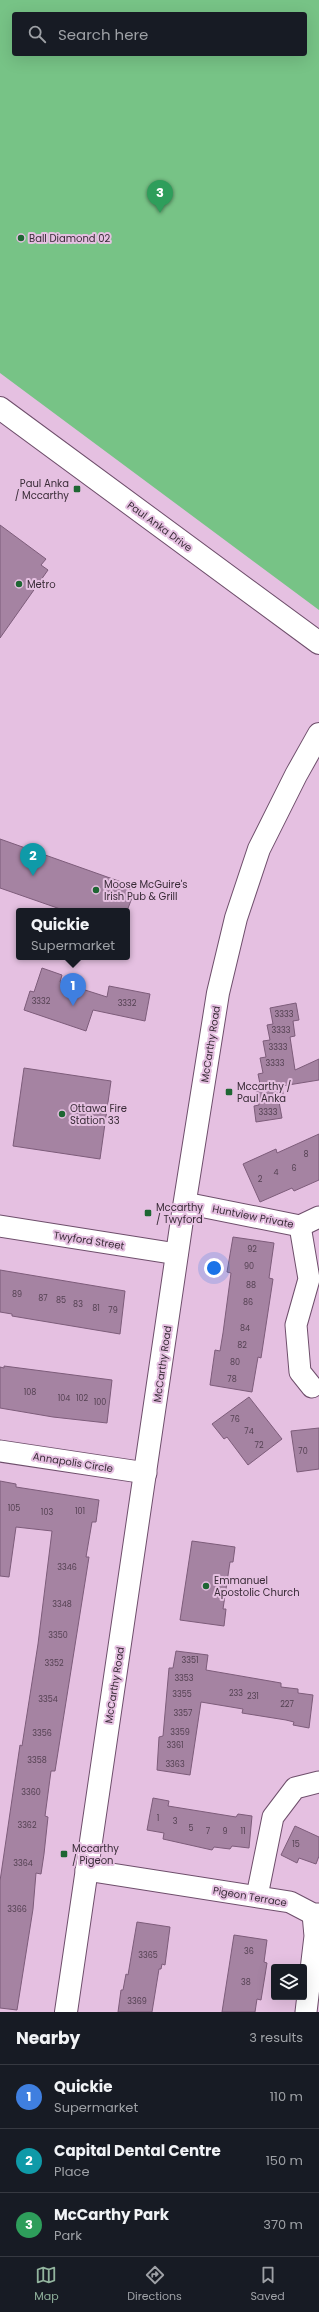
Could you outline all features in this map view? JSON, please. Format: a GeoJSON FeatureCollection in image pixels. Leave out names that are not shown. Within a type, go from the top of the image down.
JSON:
{"type":"FeatureCollection","features":[{"type":"Feature","properties":{"kind":"street","name":"Paul Anka Drive"},"geometry":{"type":"LineString","coordinates":[[0,408],[319,643]]}},
{"type":"Feature","properties":{"kind":"street","name":"McCarthy Road"},"geometry":{"type":"LineString","coordinates":[[66,2012],[146,1474],[177,1254],[218,993],[236,918],[262,843],[319,734]]}},
{"type":"Feature","properties":{"kind":"street","name":"Huntview Private"},"geometry":{"type":"LineString","coordinates":[[185,1203],[300,1226],[319,1217]]}},
{"type":"Feature","properties":{"kind":"street","name":"Twyford Street"},"geometry":{"type":"LineString","coordinates":[[0,1226],[177,1254]]}},
{"type":"Feature","properties":{"kind":"street"},"geometry":{"type":"LineString","coordinates":[[300,1226],[314,1277],[296,1325],[300,1372],[312,1387]]}},
{"type":"Feature","properties":{"kind":"street","name":"Annapolis Circle"},"geometry":{"type":"LineString","coordinates":[[0,1451],[146,1474]]}},
{"type":"Feature","properties":{"kind":"street"},"geometry":{"type":"LineString","coordinates":[[257,1896],[274,1817],[295,1788],[319,1782]]}},
{"type":"Feature","properties":{"kind":"street","name":"Pigeon Terrace"},"geometry":{"type":"LineString","coordinates":[[86,1870],[290,1902],[316,1914],[315,1936],[306,2012]]}},
{"type":"Feature","properties":{"kind":"green space"},"geometry":{"type":"Polygon","coordinates":[[[0,0],[319,0],[319,610],[0,373],[0,0]]]}},
{"type":"Feature","properties":{"kind":"building","name":"Metro"},"geometry":{"type":"Polygon","coordinates":[[[0,525],[46,559],[41,565],[48,570],[0,638],[0,525]]]}},
{"type":"Feature","properties":{"kind":"building"},"geometry":{"type":"Polygon","coordinates":[[[0,839],[127,884],[133,895],[128,908],[57,908],[0,888],[0,839]]]}},
{"type":"Feature","properties":{"kind":"building"},"geometry":{"type":"Polygon","coordinates":[[[42,968],[62,975],[60,982],[107,997],[109,986],[150,994],[145,1021],[93,1010],[86,1031],[24,1010],[30,991],[34,992],[42,968]]]}},
{"type":"Feature","properties":{"kind":"building"},"geometry":{"type":"Polygon","coordinates":[[[296,1003],[299,1020],[293,1021],[295,1036],[290,1037],[295,1070],[319,1059],[319,1080],[282,1086],[284,1101],[279,1102],[282,1118],[256,1122],[254,1106],[259,1105],[256,1090],[261,1089],[258,1074],[263,1073],[260,1058],[266,1057],[263,1041],[270,1040],[267,1025],[273,1024],[270,1008],[296,1003]]]}},
{"type":"Feature","properties":{"kind":"building","name":"Ottawa Fire Station 33"},"geometry":{"type":"Polygon","coordinates":[[[24,1068],[111,1081],[100,1159],[13,1146],[24,1068]]]}},
{"type":"Feature","properties":{"kind":"building"},"geometry":{"type":"Polygon","coordinates":[[[319,1134],[319,1180],[294,1191],[292,1188],[260,1202],[243,1164],[276,1149],[277,1153],[319,1134]]]}},
{"type":"Feature","properties":{"kind":"building"},"geometry":{"type":"Polygon","coordinates":[[[233,1237],[274,1243],[269,1278],[273,1279],[261,1358],[258,1357],[252,1392],[210,1385],[215,1350],[220,1351],[223,1333],[231,1273],[227,1272],[233,1237]]]}},
{"type":"Feature","properties":{"kind":"building"},"geometry":{"type":"Polygon","coordinates":[[[0,1270],[125,1291],[120,1334],[12,1316],[12,1314],[0,1312],[0,1270]]]}},
{"type":"Feature","properties":{"kind":"building"},"geometry":{"type":"Polygon","coordinates":[[[4,1366],[112,1380],[107,1423],[53,1417],[0,1408],[0,1367],[4,1368],[4,1366]]]}},
{"type":"Feature","properties":{"kind":"building"},"geometry":{"type":"Polygon","coordinates":[[[249,1397],[282,1439],[248,1465],[227,1437],[224,1439],[212,1424],[249,1397]]]}},
{"type":"Feature","properties":{"kind":"building"},"geometry":{"type":"Polygon","coordinates":[[[319,1428],[319,1469],[297,1472],[291,1431],[319,1428]]]}},
{"type":"Feature","properties":{"kind":"building"},"geometry":{"type":"Polygon","coordinates":[[[0,1481],[16,1484],[16,1487],[99,1500],[96,1522],[92,1522],[86,1557],[89,1557],[55,1771],[51,1771],[45,1816],[48,1817],[44,1854],[41,1874],[36,1873],[33,1909],[17,2010],[0,2008],[0,1881],[20,1745],[22,1746],[38,1644],[52,1531],[16,1527],[9,1577],[0,1576],[0,1481]]]}},
{"type":"Feature","properties":{"kind":"building","name":"Emmanuel Apostolic Church"},"geometry":{"type":"Polygon","coordinates":[[[192,1541],[235,1547],[233,1562],[230,1562],[223,1609],[226,1609],[224,1626],[180,1620],[192,1541]]]}},
{"type":"Feature","properties":{"kind":"building"},"geometry":{"type":"Polygon","coordinates":[[[176,1651],[208,1655],[206,1670],[281,1683],[281,1687],[298,1689],[298,1693],[313,1695],[309,1728],[293,1725],[294,1722],[286,1720],[242,1713],[243,1709],[201,1702],[190,1775],[157,1770],[159,1737],[163,1736],[169,1668],[173,1668],[176,1651]]]}},
{"type":"Feature","properties":{"kind":"building"},"geometry":{"type":"Polygon","coordinates":[[[153,1798],[169,1801],[168,1806],[236,1817],[238,1814],[252,1816],[249,1848],[232,1846],[230,1849],[214,1847],[212,1850],[163,1839],[164,1833],[147,1830],[153,1798]]]}},
{"type":"Feature","properties":{"kind":"building"},"geometry":{"type":"Polygon","coordinates":[[[295,1826],[319,1837],[319,1856],[316,1864],[299,1858],[297,1863],[281,1855],[295,1826]]]}},
{"type":"Feature","properties":{"kind":"building"},"geometry":{"type":"Polygon","coordinates":[[[137,1922],[170,1927],[165,1965],[162,1964],[161,1969],[159,1969],[152,2012],[118,2012],[121,1990],[123,1990],[126,1974],[128,1975],[137,1922]]]}},
{"type":"Feature","properties":{"kind":"building"},"geometry":{"type":"Polygon","coordinates":[[[234,1935],[267,1940],[264,1962],[267,1963],[261,2000],[257,1999],[255,2012],[222,2012],[234,1935]]]}},
{"type":"Feature","properties":{"kind":"place","name":"McCarthy Park"},"geometry":{"type":"Point","coordinates":[160,213]}},
{"type":"Feature","properties":{"kind":"place","name":"Ball Diamond 02"},"geometry":{"type":"Point","coordinates":[21,238]}},
{"type":"Feature","properties":{"kind":"place","name":"Paul Anka / Mccarthy"},"geometry":{"type":"Point","coordinates":[77,489]}},
{"type":"Feature","properties":{"kind":"place","name":"Metro"},"geometry":{"type":"Point","coordinates":[19,584]}},
{"type":"Feature","properties":{"kind":"place","name":"Capital Dental Centre"},"geometry":{"type":"Point","coordinates":[33,876]}},
{"type":"Feature","properties":{"kind":"place","name":"Moose McGuire's Irish Pub & Grill"},"geometry":{"type":"Point","coordinates":[96,890]}},
{"type":"Feature","properties":{"kind":"place","name":"Quickie"},"geometry":{"type":"Point","coordinates":[73,1006]}},
{"type":"Feature","properties":{"kind":"place","name":"Mccarthy / Paul Anka"},"geometry":{"type":"Point","coordinates":[229,1092]}},
{"type":"Feature","properties":{"kind":"place","name":"Ottawa Fire Station 33"},"geometry":{"type":"Point","coordinates":[62,1114]}},
{"type":"Feature","properties":{"kind":"place","name":"Mccarthy / Twyford"},"geometry":{"type":"Point","coordinates":[148,1213]}},
{"type":"Feature","properties":{"kind":"place","name":"Emmanuel Apostolic Church"},"geometry":{"type":"Point","coordinates":[206,1586]}},
{"type":"Feature","properties":{"kind":"place","name":"Mccarthy / Pigeon"},"geometry":{"type":"Point","coordinates":[64,1854]}}]}
